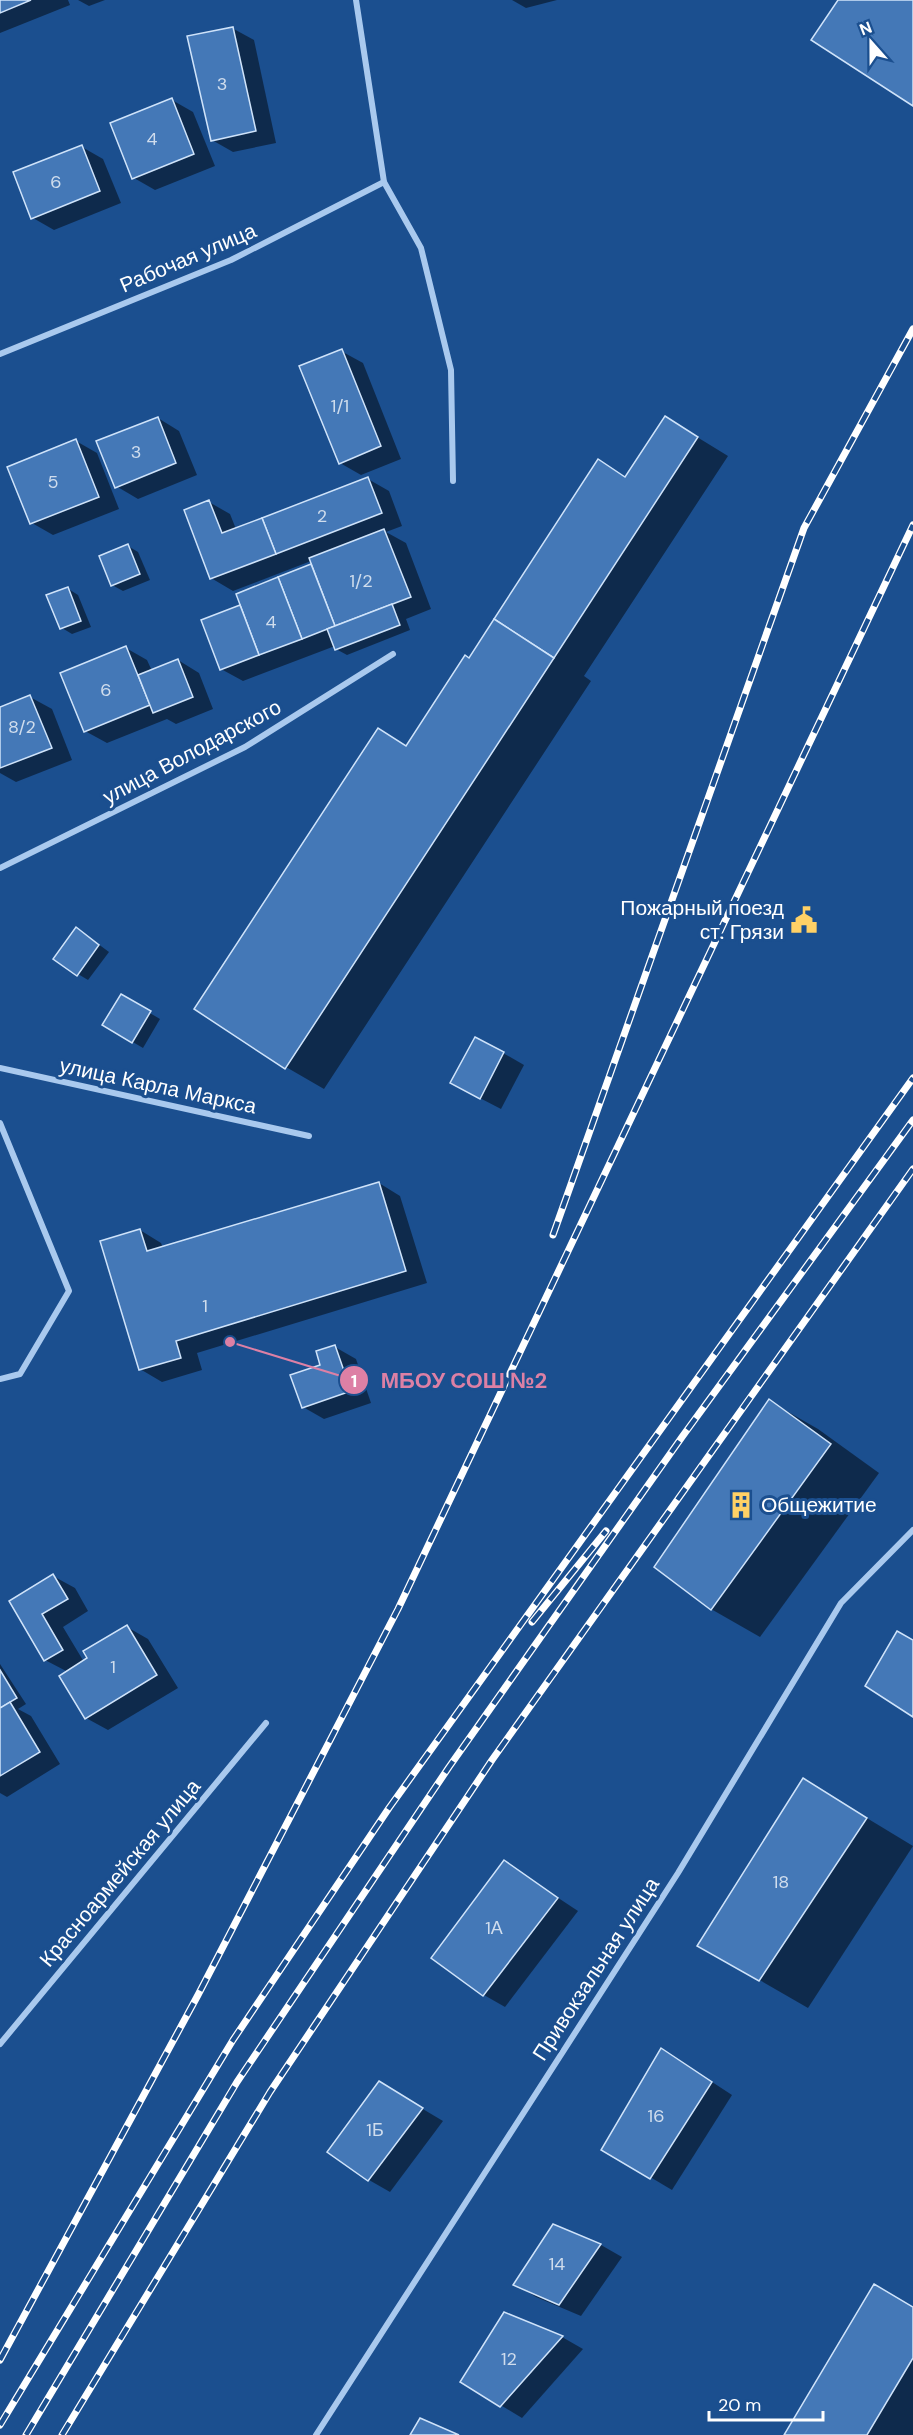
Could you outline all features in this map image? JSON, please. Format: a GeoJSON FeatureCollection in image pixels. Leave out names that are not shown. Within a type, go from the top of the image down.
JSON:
{"type":"FeatureCollection","features":[{"type":"Feature","properties":{"kind":"street"},"geometry":{"type":"LineString","coordinates":[[356,0],[384,182],[421,248],[451,370],[453,481]]}},
{"type":"Feature","properties":{"kind":"street","name":"Рабочая улица"},"geometry":{"type":"LineString","coordinates":[[0,354],[231,260],[384,182]]}},
{"type":"Feature","properties":{"kind":"street","name":"улица Володарского"},"geometry":{"type":"LineString","coordinates":[[0,868],[245,747],[393,654]]}},
{"type":"Feature","properties":{"kind":"street","name":"улица Карла Маркса"},"geometry":{"type":"LineString","coordinates":[[0,1068],[309,1136]]}},
{"type":"Feature","properties":{"kind":"street"},"geometry":{"type":"LineString","coordinates":[[0,1122],[69,1292],[20,1374],[0,1379]]}},
{"type":"Feature","properties":{"kind":"street","name":"Привокзальная улица"},"geometry":{"type":"LineString","coordinates":[[316,2435],[678,1873],[841,1603],[913,1530]]}},
{"type":"Feature","properties":{"kind":"street","name":"Красноармейская улица"},"geometry":{"type":"LineString","coordinates":[[0,2044],[266,1723]]}},
{"type":"Feature","properties":{"kind":"building"},"geometry":{"type":"Polygon","coordinates":[[[0,0],[31,0],[0,13],[0,0]]]}},
{"type":"Feature","properties":{"kind":"building"},"geometry":{"type":"Polygon","coordinates":[[[838,0],[913,0],[913,106],[811,40],[838,0]]]}},
{"type":"Feature","properties":{"kind":"building"},"geometry":{"type":"Polygon","coordinates":[[[233,27],[256,131],[211,141],[187,36],[233,27]]]}},
{"type":"Feature","properties":{"kind":"building"},"geometry":{"type":"Polygon","coordinates":[[[172,98],[194,154],[132,179],[110,123],[172,98]]]}},
{"type":"Feature","properties":{"kind":"building"},"geometry":{"type":"Polygon","coordinates":[[[82,145],[100,191],[31,219],[13,172],[82,145]]]}},
{"type":"Feature","properties":{"kind":"building"},"geometry":{"type":"Polygon","coordinates":[[[342,349],[381,446],[339,464],[299,366],[342,349]]]}},
{"type":"Feature","properties":{"kind":"building"},"geometry":{"type":"Polygon","coordinates":[[[665,416],[698,437],[554,658],[494,619],[598,459],[625,477],[665,416]]]}},
{"type":"Feature","properties":{"kind":"building"},"geometry":{"type":"Polygon","coordinates":[[[158,417],[176,463],[115,488],[96,441],[158,417]]]}},
{"type":"Feature","properties":{"kind":"building"},"geometry":{"type":"Polygon","coordinates":[[[76,439],[99,497],[30,524],[7,467],[76,439]]]}},
{"type":"Feature","properties":{"kind":"building"},"geometry":{"type":"Polygon","coordinates":[[[368,477],[382,513],[276,554],[262,518],[368,477]]]}},
{"type":"Feature","properties":{"kind":"building"},"geometry":{"type":"Polygon","coordinates":[[[209,500],[222,533],[262,518],[276,554],[210,579],[184,510],[209,500]]]}},
{"type":"Feature","properties":{"kind":"building"},"geometry":{"type":"Polygon","coordinates":[[[384,529],[411,597],[335,626],[309,558],[384,529]]]}},
{"type":"Feature","properties":{"kind":"building"},"geometry":{"type":"Polygon","coordinates":[[[128,544],[140,574],[111,586],[99,556],[128,544]]]}},
{"type":"Feature","properties":{"kind":"building"},"geometry":{"type":"Polygon","coordinates":[[[311,564],[335,626],[302,639],[278,577],[311,564]]]}},
{"type":"Feature","properties":{"kind":"building"},"geometry":{"type":"Polygon","coordinates":[[[278,577],[302,639],[259,655],[236,594],[278,577]]]}},
{"type":"Feature","properties":{"kind":"building"},"geometry":{"type":"Polygon","coordinates":[[[68,587],[81,621],[60,629],[46,595],[68,587]]]}},
{"type":"Feature","properties":{"kind":"building"},"geometry":{"type":"Polygon","coordinates":[[[392,604],[400,625],[335,650],[327,629],[392,604]]]}},
{"type":"Feature","properties":{"kind":"building"},"geometry":{"type":"Polygon","coordinates":[[[240,605],[259,655],[220,670],[201,620],[240,605]]]}},
{"type":"Feature","properties":{"kind":"building"},"geometry":{"type":"Polygon","coordinates":[[[494,619],[554,658],[285,1069],[194,1009],[378,728],[406,746],[465,655],[469,658],[494,619]]]}},
{"type":"Feature","properties":{"kind":"building"},"geometry":{"type":"Polygon","coordinates":[[[126,646],[150,705],[84,732],[60,673],[126,646]]]}},
{"type":"Feature","properties":{"kind":"building"},"geometry":{"type":"Polygon","coordinates":[[[178,659],[193,697],[153,713],[138,675],[178,659]]]}},
{"type":"Feature","properties":{"kind":"building"},"geometry":{"type":"Polygon","coordinates":[[[30,695],[52,748],[0,768],[0,707],[30,695]]]}},
{"type":"Feature","properties":{"kind":"building"},"geometry":{"type":"Polygon","coordinates":[[[76,927],[99,945],[77,976],[53,959],[76,927]]]}},
{"type":"Feature","properties":{"kind":"building"},"geometry":{"type":"Polygon","coordinates":[[[121,994],[151,1011],[132,1043],[102,1025],[121,994]]]}},
{"type":"Feature","properties":{"kind":"building"},"geometry":{"type":"Polygon","coordinates":[[[475,1037],[504,1052],[480,1099],[450,1083],[475,1037]]]}},
{"type":"Feature","properties":{"kind":"building"},"geometry":{"type":"Polygon","coordinates":[[[379,1182],[406,1271],[176,1341],[181,1358],[139,1370],[100,1241],[140,1229],[147,1251],[379,1182]]]}},
{"type":"Feature","properties":{"kind":"building"},"geometry":{"type":"Polygon","coordinates":[[[335,1345],[351,1391],[302,1408],[290,1375],[320,1365],[316,1351],[335,1345]]]}},
{"type":"Feature","properties":{"kind":"building","name":"Общежитие"},"geometry":{"type":"Polygon","coordinates":[[[769,1399],[831,1444],[711,1610],[654,1567],[769,1399]]]}},
{"type":"Feature","properties":{"kind":"building"},"geometry":{"type":"Polygon","coordinates":[[[53,1574],[68,1599],[42,1614],[63,1650],[44,1661],[9,1601],[53,1574]]]}},
{"type":"Feature","properties":{"kind":"building"},"geometry":{"type":"Polygon","coordinates":[[[127,1625],[157,1675],[85,1719],[59,1676],[87,1658],[83,1651],[127,1625]]]}},
{"type":"Feature","properties":{"kind":"building"},"geometry":{"type":"Polygon","coordinates":[[[897,1631],[913,1640],[913,1717],[865,1686],[897,1631]]]}},
{"type":"Feature","properties":{"kind":"building"},"geometry":{"type":"Polygon","coordinates":[[[0,1670],[17,1698],[0,1708],[0,1670]]]}},
{"type":"Feature","properties":{"kind":"building"},"geometry":{"type":"Polygon","coordinates":[[[10,1702],[40,1752],[0,1776],[0,1708],[10,1702]]]}},
{"type":"Feature","properties":{"kind":"building"},"geometry":{"type":"Polygon","coordinates":[[[803,1778],[867,1818],[759,1981],[697,1946],[803,1778]]]}},
{"type":"Feature","properties":{"kind":"building"},"geometry":{"type":"Polygon","coordinates":[[[504,1860],[558,1898],[483,1996],[431,1958],[504,1860]]]}},
{"type":"Feature","properties":{"kind":"building"},"geometry":{"type":"Polygon","coordinates":[[[661,2048],[712,2082],[650,2179],[601,2150],[661,2048]]]}},
{"type":"Feature","properties":{"kind":"building"},"geometry":{"type":"Polygon","coordinates":[[[379,2081],[423,2108],[368,2181],[327,2152],[379,2081]]]}},
{"type":"Feature","properties":{"kind":"building"},"geometry":{"type":"Polygon","coordinates":[[[553,2224],[601,2244],[559,2305],[513,2285],[553,2224]]]}},
{"type":"Feature","properties":{"kind":"building"},"geometry":{"type":"Polygon","coordinates":[[[874,2284],[913,2307],[913,2358],[867,2435],[784,2435],[874,2284]]]}},
{"type":"Feature","properties":{"kind":"building"},"geometry":{"type":"Polygon","coordinates":[[[504,2312],[563,2336],[500,2407],[460,2382],[504,2312]]]}},
{"type":"Feature","properties":{"kind":"building"},"geometry":{"type":"Polygon","coordinates":[[[420,2418],[459,2435],[410,2435],[420,2418]]]}},
{"type":"Feature","properties":{"kind":"railway"},"geometry":{"type":"LineString","coordinates":[[553,1235],[804,528],[913,329]]}},
{"type":"Feature","properties":{"kind":"railway"},"geometry":{"type":"LineString","coordinates":[[0,2360],[198,1995],[398,1609],[913,525]]}},
{"type":"Feature","properties":{"kind":"railway"},"geometry":{"type":"LineString","coordinates":[[0,2425],[233,2040],[389,1808],[913,1078]]}},
{"type":"Feature","properties":{"kind":"railway"},"geometry":{"type":"LineString","coordinates":[[26,2435],[237,2082],[449,1767],[682,1437],[913,1120]]}},
{"type":"Feature","properties":{"kind":"railway"},"geometry":{"type":"LineString","coordinates":[[62,2435],[270,2092],[492,1760],[913,1169]]}},
{"type":"Feature","properties":{"kind":"railway"},"geometry":{"type":"LineString","coordinates":[[532,1622],[606,1531]]}},
{"type":"Feature","properties":{"kind":"place","name":"Пожарный поезд ст. Грязи"},"geometry":{"type":"Point","coordinates":[804,920]}},
{"type":"Feature","properties":{"kind":"place","name":"МБОУ СОШ №2"},"geometry":{"type":"Point","coordinates":[230,1342]}},
{"type":"Feature","properties":{"kind":"place","name":"Общежитие"},"geometry":{"type":"Point","coordinates":[741,1505]}}]}
